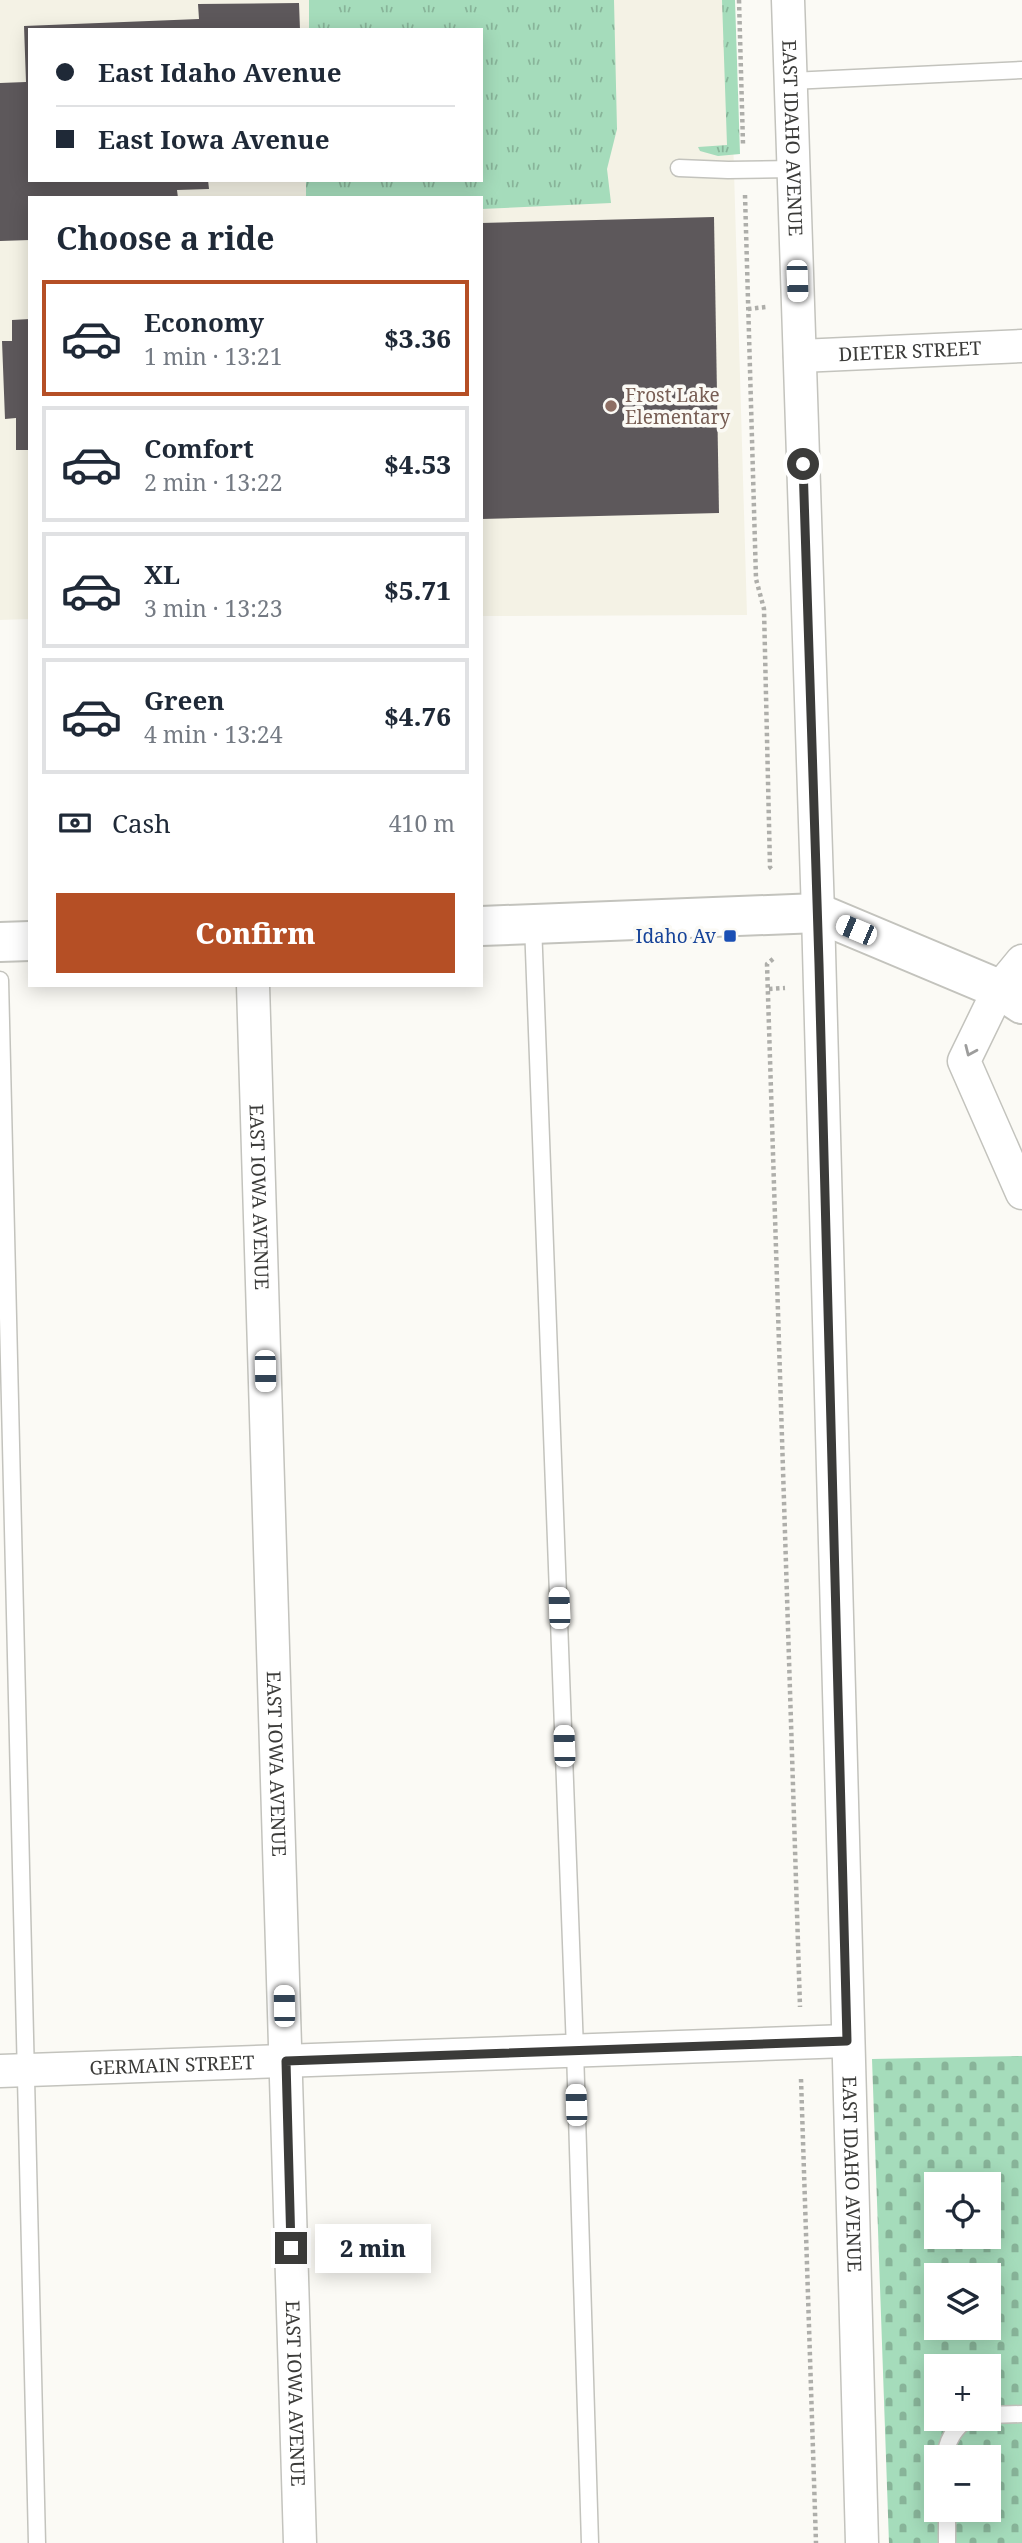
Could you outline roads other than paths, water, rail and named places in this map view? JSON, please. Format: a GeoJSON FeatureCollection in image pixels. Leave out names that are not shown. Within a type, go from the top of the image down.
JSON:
{"type":"FeatureCollection","features":[{"type":"Feature","properties":{"kind":"street","name":"EAST IDAHO AVENUE"},"geometry":{"type":"LineString","coordinates":[[788,0],[818,914],[862,2543]]}},
{"type":"Feature","properties":{"kind":"street","name":"DIETER STREET"},"geometry":{"type":"LineString","coordinates":[[800,356],[1022,346]]}},
{"type":"Feature","properties":{"kind":"street"},"geometry":{"type":"LineString","coordinates":[[483,926],[818,914],[1014,985],[964,1061],[1022,1193]]}},
{"type":"Feature","properties":{"kind":"street"},"geometry":{"type":"LineString","coordinates":[[0,942],[28,942]]}},
{"type":"Feature","properties":{"kind":"street","name":"EAST IOWA AVENUE"},"geometry":{"type":"LineString","coordinates":[[253,987],[300,2543]]}},
{"type":"Feature","properties":{"kind":"street","name":"GERMAIN STREET"},"geometry":{"type":"LineString","coordinates":[[14,2070],[847,2041]]}},
{"type":"Feature","properties":{"kind":"lane"},"geometry":{"type":"LineString","coordinates":[[791,81],[1022,70]]}},
{"type":"Feature","properties":{"kind":"lane"},"geometry":{"type":"LineString","coordinates":[[679,168],[794,169]]}},
{"type":"Feature","properties":{"kind":"lane"},"geometry":{"type":"LineString","coordinates":[[533,924],[575,2050],[590,2543]]}},
{"type":"Feature","properties":{"kind":"lane"},"geometry":{"type":"LineString","coordinates":[[0,980],[14,2070],[37,2543]]}},
{"type":"Feature","properties":{"kind":"lane"},"geometry":{"type":"LineString","coordinates":[[1001,2415],[1022,2414]]}},
{"type":"Feature","properties":{"kind":"lane"},"geometry":{"type":"LineString","coordinates":[[947,2522],[947,2543]]}},
{"type":"Feature","properties":{"kind":"place","name":"Frost Lake Elementary"},"geometry":{"type":"Point","coordinates":[611,406]}},
{"type":"Feature","properties":{"kind":"place","name":"Idaho Av"},"geometry":{"type":"Point","coordinates":[730,936]}}]}
